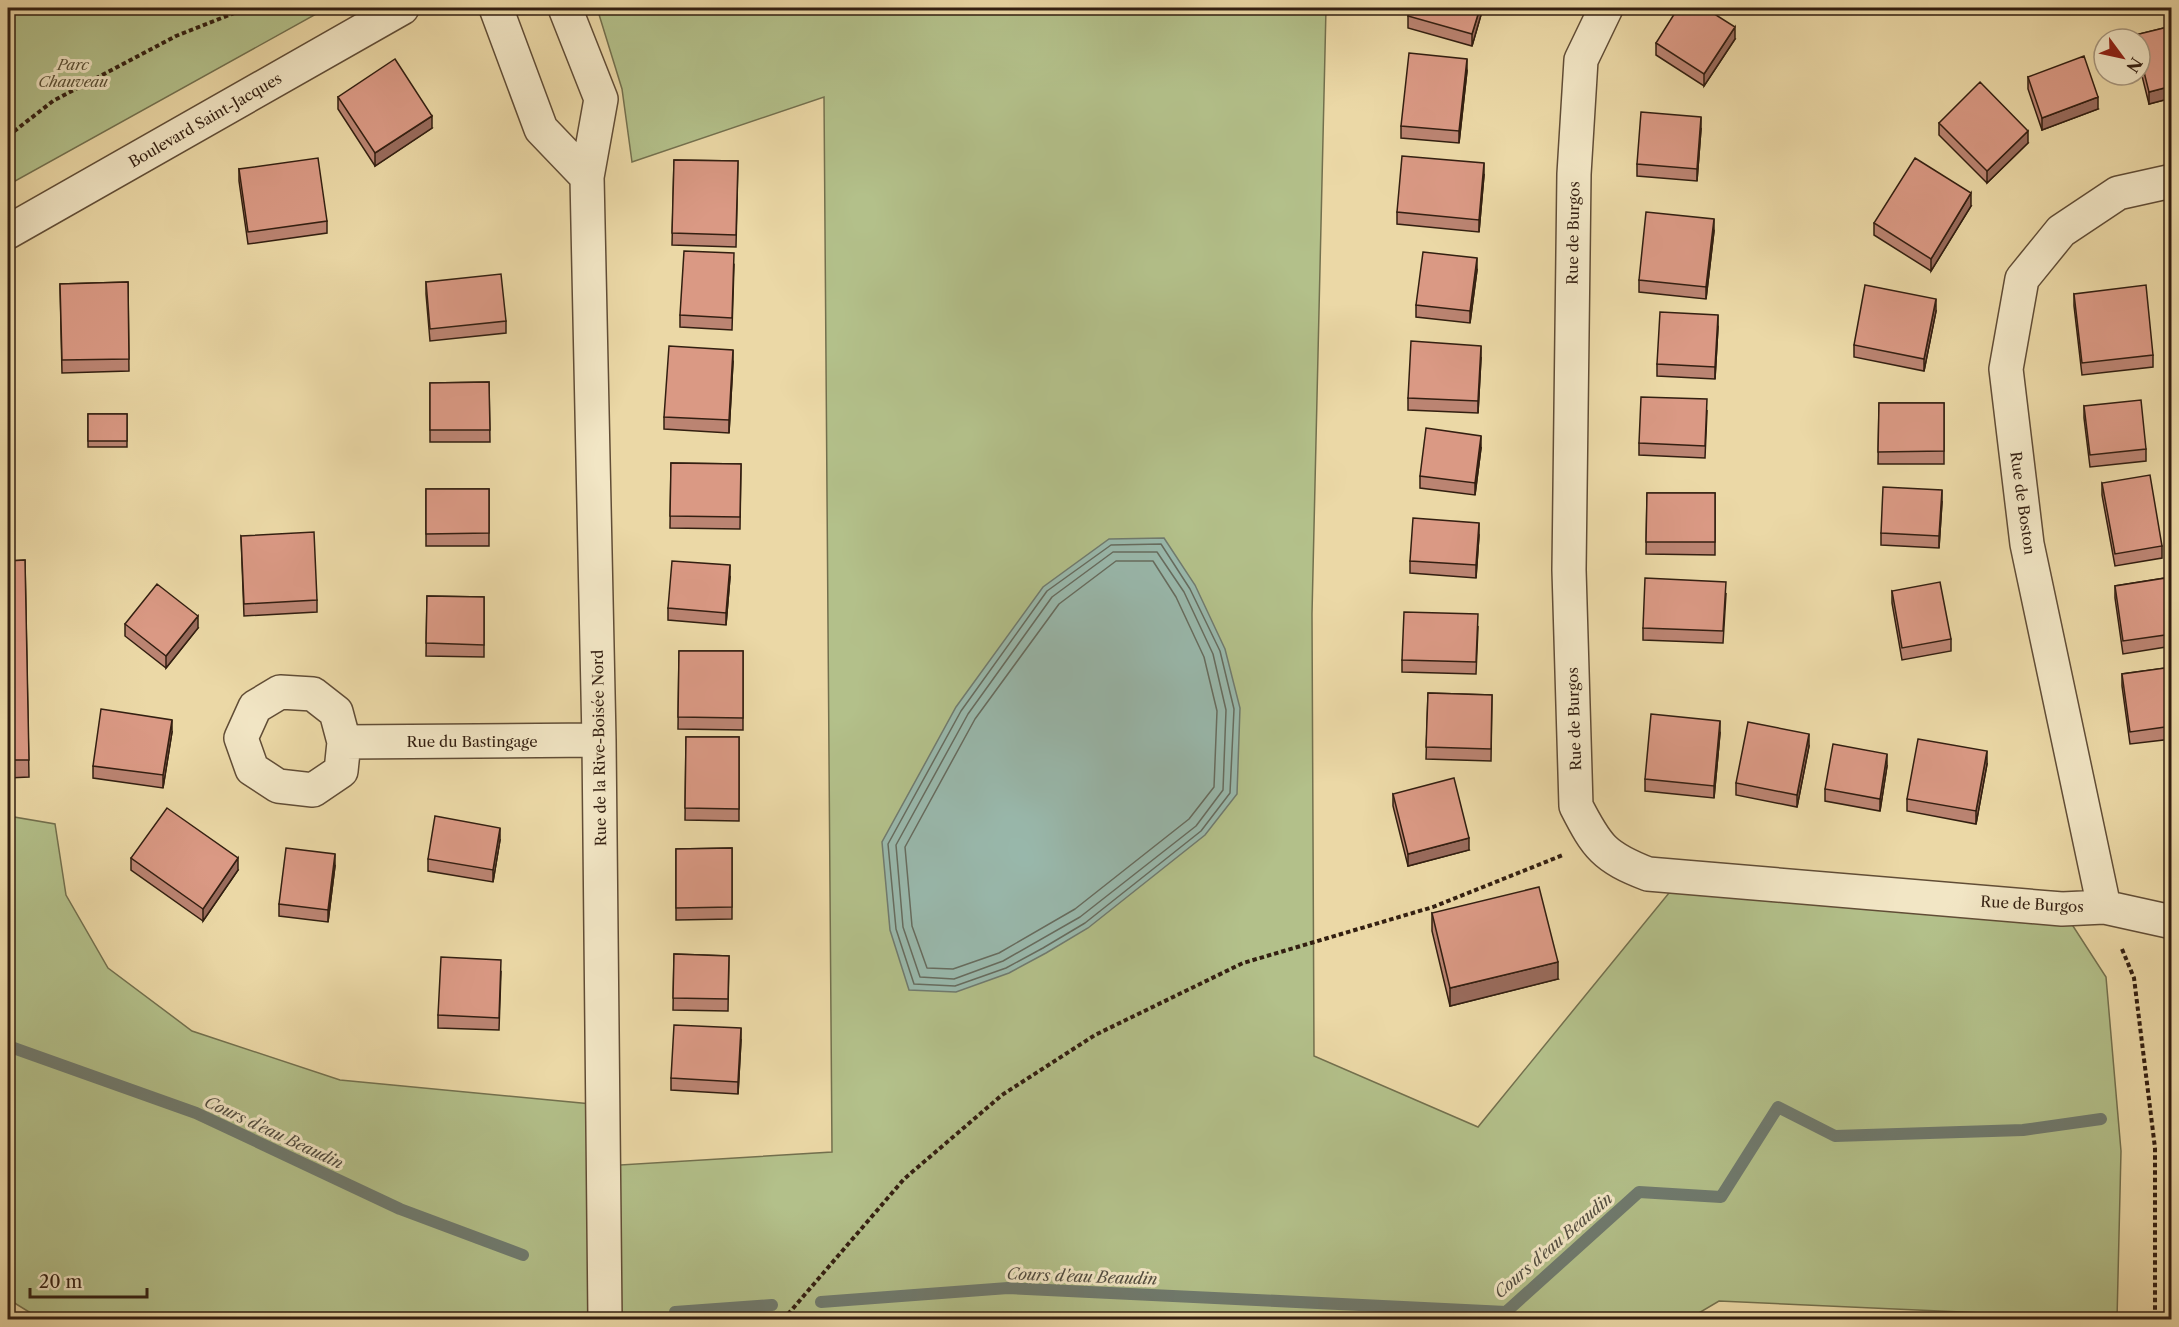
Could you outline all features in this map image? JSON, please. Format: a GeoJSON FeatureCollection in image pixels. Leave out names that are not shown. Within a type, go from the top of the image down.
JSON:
{"type":"FeatureCollection","features":[{"type":"Feature","properties":{"kind":"street","name":"Boulevard Saint-Jacques"},"geometry":{"type":"LineString","coordinates":[[8,232],[402,8]]}},
{"type":"Feature","properties":{"kind":"street"},"geometry":{"type":"LineString","coordinates":[[496,8],[541,129],[587,177]]}},
{"type":"Feature","properties":{"kind":"street","name":"Rue de la Rive-Boisée Nord"},"geometry":{"type":"LineString","coordinates":[[565,8],[601,99],[587,177],[599,740],[605,1320]]}},
{"type":"Feature","properties":{"kind":"street","name":"Rue de Burgos"},"geometry":{"type":"LineString","coordinates":[[1606,8],[1581,60],[1574,174],[1570,466],[1569,570],[1576,806],[1597,841],[1605,853],[1622,864],[1648,874],[2062,909],[2104,907],[2172,922]]}},
{"type":"Feature","properties":{"kind":"street","name":"Rue de Boston"},"geometry":{"type":"LineString","coordinates":[[2104,907],[2027,544],[2006,369],[2022,279],[2061,231],[2118,193],[2172,181]]}},
{"type":"Feature","properties":{"kind":"street","name":"Rue du Bastingage"},"geometry":{"type":"LineString","coordinates":[[344,742],[599,740]]}},
{"type":"Feature","properties":{"kind":"path"},"geometry":{"type":"LineString","coordinates":[[8,136],[53,101],[176,36],[247,8]]}},
{"type":"Feature","properties":{"kind":"path"},"geometry":{"type":"LineString","coordinates":[[783,1320],[904,1179],[1002,1095],[1095,1035],[1243,963],[1432,908],[1597,841]]}},
{"type":"Feature","properties":{"kind":"path"},"geometry":{"type":"LineString","coordinates":[[2104,907],[2134,978],[2137,1000],[2155,1148],[2155,1320]]}},
{"type":"Feature","properties":{"kind":"green space","name":"Parc Chauveau"},"geometry":{"type":"Polygon","coordinates":[[[8,8],[327,8],[8,185],[8,8]]]}},
{"type":"Feature","properties":{"kind":"green space"},"geometry":{"type":"Polygon","coordinates":[[[597,8],[1326,8],[1312,614],[1314,1056],[1478,1127],[1682,877],[2062,909],[2106,977],[2121,1151],[2117,1319],[1719,1301],[1687,1320],[42,1320],[8,1299],[8,816],[55,824],[66,895],[108,968],[192,1031],[340,1080],[602,1105],[604,1166],[832,1152],[824,97],[632,162],[622,89],[597,8]]]}},
{"type":"Feature","properties":{"kind":"water"},"geometry":{"type":"Polygon","coordinates":[[[1164,538],[1195,585],[1225,649],[1240,708],[1237,794],[1205,835],[1088,928],[1009,973],[956,992],[909,990],[890,930],[882,842],[956,707],[1043,587],[1109,539],[1164,538]]]}},
{"type":"Feature","properties":{"kind":"building"},"geometry":{"type":"Polygon","coordinates":[[[1410,8],[1480,8],[1472,34],[1408,16],[1410,8]]]}},
{"type":"Feature","properties":{"kind":"building"},"geometry":{"type":"Polygon","coordinates":[[[1678,8],[1705,8],[1735,27],[1704,74],[1656,43],[1678,8]]]}},
{"type":"Feature","properties":{"kind":"building"},"geometry":{"type":"Polygon","coordinates":[[[2172,26],[2172,86],[2149,92],[2148,87],[2152,87],[2152,31],[2172,26]]]}},
{"type":"Feature","properties":{"kind":"building"},"geometry":{"type":"Polygon","coordinates":[[[1409,53],[1467,59],[1459,131],[1401,126],[1409,53]]]}},
{"type":"Feature","properties":{"kind":"building"},"geometry":{"type":"Polygon","coordinates":[[[2084,56],[2092,79],[2092,87],[2095,87],[2098,97],[2042,118],[2028,77],[2084,56]]]}},
{"type":"Feature","properties":{"kind":"building"},"geometry":{"type":"Polygon","coordinates":[[[395,59],[432,116],[375,153],[338,97],[395,59]]]}},
{"type":"Feature","properties":{"kind":"building"},"geometry":{"type":"Polygon","coordinates":[[[1980,82],[2028,131],[1987,171],[1939,123],[1980,82]]]}},
{"type":"Feature","properties":{"kind":"building"},"geometry":{"type":"Polygon","coordinates":[[[1641,112],[1701,117],[1697,169],[1637,164],[1641,112]]]}},
{"type":"Feature","properties":{"kind":"building"},"geometry":{"type":"Polygon","coordinates":[[[1402,156],[1484,163],[1479,220],[1397,212],[1402,156]]]}},
{"type":"Feature","properties":{"kind":"building"},"geometry":{"type":"Polygon","coordinates":[[[318,158],[327,221],[248,232],[239,169],[318,158]]]}},
{"type":"Feature","properties":{"kind":"building"},"geometry":{"type":"Polygon","coordinates":[[[1915,158],[1971,193],[1931,259],[1874,223],[1915,158]]]}},
{"type":"Feature","properties":{"kind":"building"},"geometry":{"type":"Polygon","coordinates":[[[674,160],[738,161],[736,235],[672,233],[674,160]]]}},
{"type":"Feature","properties":{"kind":"building"},"geometry":{"type":"Polygon","coordinates":[[[1646,212],[1714,219],[1706,287],[1639,280],[1646,212]]]}},
{"type":"Feature","properties":{"kind":"building"},"geometry":{"type":"Polygon","coordinates":[[[684,251],[734,253],[732,318],[680,315],[684,251]]]}},
{"type":"Feature","properties":{"kind":"building"},"geometry":{"type":"Polygon","coordinates":[[[1423,252],[1477,258],[1470,311],[1416,305],[1423,252]]]}},
{"type":"Feature","properties":{"kind":"building"},"geometry":{"type":"Polygon","coordinates":[[[501,274],[506,321],[430,329],[426,282],[501,274]]]}},
{"type":"Feature","properties":{"kind":"building"},"geometry":{"type":"Polygon","coordinates":[[[128,282],[129,359],[62,360],[60,284],[128,282]]]}},
{"type":"Feature","properties":{"kind":"building"},"geometry":{"type":"Polygon","coordinates":[[[1865,285],[1936,299],[1924,359],[1854,345],[1865,285]]]}},
{"type":"Feature","properties":{"kind":"building"},"geometry":{"type":"Polygon","coordinates":[[[2146,285],[2153,355],[2082,363],[2074,294],[2146,285]]]}},
{"type":"Feature","properties":{"kind":"building"},"geometry":{"type":"Polygon","coordinates":[[[1660,312],[1718,315],[1715,367],[1657,364],[1660,312]]]}},
{"type":"Feature","properties":{"kind":"building"},"geometry":{"type":"Polygon","coordinates":[[[1411,341],[1481,346],[1478,401],[1408,398],[1411,341]]]}},
{"type":"Feature","properties":{"kind":"building"},"geometry":{"type":"Polygon","coordinates":[[[669,346],[733,350],[729,420],[664,417],[669,346]]]}},
{"type":"Feature","properties":{"kind":"building"},"geometry":{"type":"Polygon","coordinates":[[[489,382],[490,430],[430,430],[430,383],[489,382]]]}},
{"type":"Feature","properties":{"kind":"building"},"geometry":{"type":"Polygon","coordinates":[[[1641,397],[1707,399],[1705,446],[1639,443],[1641,397]]]}},
{"type":"Feature","properties":{"kind":"building"},"geometry":{"type":"Polygon","coordinates":[[[2141,400],[2146,449],[2090,455],[2084,406],[2141,400]]]}},
{"type":"Feature","properties":{"kind":"building"},"geometry":{"type":"Polygon","coordinates":[[[1879,403],[1944,403],[1944,451],[1878,452],[1879,403]]]}},
{"type":"Feature","properties":{"kind":"building"},"geometry":{"type":"Polygon","coordinates":[[[88,414],[127,414],[127,441],[88,441],[88,414]]]}},
{"type":"Feature","properties":{"kind":"building"},"geometry":{"type":"Polygon","coordinates":[[[1426,428],[1481,436],[1475,483],[1420,476],[1426,428]]]}},
{"type":"Feature","properties":{"kind":"building"},"geometry":{"type":"Polygon","coordinates":[[[671,463],[741,464],[740,517],[670,516],[671,463]]]}},
{"type":"Feature","properties":{"kind":"building"},"geometry":{"type":"Polygon","coordinates":[[[2150,475],[2162,546],[2115,554],[2102,483],[2150,475]]]}},
{"type":"Feature","properties":{"kind":"building"},"geometry":{"type":"Polygon","coordinates":[[[1883,487],[1942,490],[1939,536],[1881,533],[1883,487]]]}},
{"type":"Feature","properties":{"kind":"building"},"geometry":{"type":"Polygon","coordinates":[[[426,489],[489,489],[489,533],[426,534],[426,489]]]}},
{"type":"Feature","properties":{"kind":"building"},"geometry":{"type":"Polygon","coordinates":[[[1647,493],[1715,493],[1715,542],[1646,542],[1647,493]]]}},
{"type":"Feature","properties":{"kind":"building"},"geometry":{"type":"Polygon","coordinates":[[[1413,518],[1479,523],[1476,565],[1410,561],[1413,518]]]}},
{"type":"Feature","properties":{"kind":"building"},"geometry":{"type":"Polygon","coordinates":[[[314,532],[317,600],[244,604],[241,536],[314,532]]]}},
{"type":"Feature","properties":{"kind":"building"},"geometry":{"type":"Polygon","coordinates":[[[25,560],[29,760],[8,760],[8,561],[25,560]]]}},
{"type":"Feature","properties":{"kind":"building"},"geometry":{"type":"Polygon","coordinates":[[[672,561],[730,565],[726,613],[668,608],[672,561]]]}},
{"type":"Feature","properties":{"kind":"building"},"geometry":{"type":"Polygon","coordinates":[[[2172,577],[2172,634],[2123,641],[2115,586],[2172,577]]]}},
{"type":"Feature","properties":{"kind":"building"},"geometry":{"type":"Polygon","coordinates":[[[1645,578],[1726,582],[1723,631],[1643,628],[1645,578]]]}},
{"type":"Feature","properties":{"kind":"building"},"geometry":{"type":"Polygon","coordinates":[[[1940,582],[1951,639],[1902,648],[1892,591],[1940,582]]]}},
{"type":"Feature","properties":{"kind":"building"},"geometry":{"type":"Polygon","coordinates":[[[157,584],[198,616],[166,656],[125,624],[157,584]]]}},
{"type":"Feature","properties":{"kind":"building"},"geometry":{"type":"Polygon","coordinates":[[[427,596],[484,597],[484,645],[426,643],[427,596]]]}},
{"type":"Feature","properties":{"kind":"building"},"geometry":{"type":"Polygon","coordinates":[[[1404,612],[1478,614],[1476,662],[1402,660],[1404,612]]]}},
{"type":"Feature","properties":{"kind":"building"},"geometry":{"type":"Polygon","coordinates":[[[679,651],[743,651],[743,718],[678,717],[679,651]]]}},
{"type":"Feature","properties":{"kind":"building"},"geometry":{"type":"Polygon","coordinates":[[[2172,667],[2172,726],[2130,732],[2122,674],[2172,667]]]}},
{"type":"Feature","properties":{"kind":"building"},"geometry":{"type":"Polygon","coordinates":[[[1428,693],[1492,695],[1491,749],[1426,747],[1428,693]]]}},
{"type":"Feature","properties":{"kind":"building"},"geometry":{"type":"Polygon","coordinates":[[[101,709],[172,720],[163,775],[93,766],[101,709]]]}},
{"type":"Feature","properties":{"kind":"building"},"geometry":{"type":"Polygon","coordinates":[[[1651,714],[1720,721],[1714,786],[1645,779],[1651,714]]]}},
{"type":"Feature","properties":{"kind":"building"},"geometry":{"type":"Polygon","coordinates":[[[1748,722],[1809,734],[1797,795],[1736,783],[1748,722]]]}},
{"type":"Feature","properties":{"kind":"building"},"geometry":{"type":"Polygon","coordinates":[[[686,737],[739,737],[739,809],[685,808],[686,737]]]}},
{"type":"Feature","properties":{"kind":"building"},"geometry":{"type":"Polygon","coordinates":[[[1918,739],[1987,751],[1976,811],[1907,799],[1918,739]]]}},
{"type":"Feature","properties":{"kind":"building"},"geometry":{"type":"Polygon","coordinates":[[[1833,744],[1887,754],[1880,799],[1825,789],[1833,744]]]}},
{"type":"Feature","properties":{"kind":"building"},"geometry":{"type":"Polygon","coordinates":[[[2168,776],[2172,776],[2172,798],[2168,776]]]}},
{"type":"Feature","properties":{"kind":"building"},"geometry":{"type":"Polygon","coordinates":[[[1454,778],[1469,838],[1408,854],[1393,794],[1454,778]]]}},
{"type":"Feature","properties":{"kind":"building"},"geometry":{"type":"Polygon","coordinates":[[[167,808],[238,858],[203,909],[131,858],[167,808]]]}},
{"type":"Feature","properties":{"kind":"building"},"geometry":{"type":"Polygon","coordinates":[[[435,816],[500,828],[493,870],[428,859],[435,816]]]}},
{"type":"Feature","properties":{"kind":"building"},"geometry":{"type":"Polygon","coordinates":[[[286,848],[335,854],[328,910],[279,904],[286,848]]]}},
{"type":"Feature","properties":{"kind":"building"},"geometry":{"type":"Polygon","coordinates":[[[732,848],[732,907],[676,908],[676,849],[732,848]]]}},
{"type":"Feature","properties":{"kind":"building"},"geometry":{"type":"Polygon","coordinates":[[[1539,887],[1558,962],[1450,988],[1432,913],[1539,887]]]}},
{"type":"Feature","properties":{"kind":"building"},"geometry":{"type":"Polygon","coordinates":[[[674,954],[729,956],[728,999],[673,998],[674,954]]]}},
{"type":"Feature","properties":{"kind":"building"},"geometry":{"type":"Polygon","coordinates":[[[441,957],[501,960],[499,1018],[438,1015],[441,957]]]}},
{"type":"Feature","properties":{"kind":"building"},"geometry":{"type":"Polygon","coordinates":[[[674,1025],[741,1028],[738,1082],[671,1078],[674,1025]]]}},
{"type":"Feature","properties":{"kind":"waterway","name":"Cours d'eau Beaudin"},"geometry":{"type":"LineString","coordinates":[[8,1046],[196,1113],[400,1209],[523,1255]]}},
{"type":"Feature","properties":{"kind":"waterway","name":"Cours d'eau Beaudin"},"geometry":{"type":"LineString","coordinates":[[821,1302],[1008,1288],[1506,1312],[1639,1192],[1721,1197],[1778,1107],[1835,1136],[2023,1130],[2101,1119]]}},
{"type":"Feature","properties":{"kind":"waterway","name":"Cours d'eau Beaudin"},"geometry":{"type":"LineString","coordinates":[[675,1312],[772,1305]]}}]}
